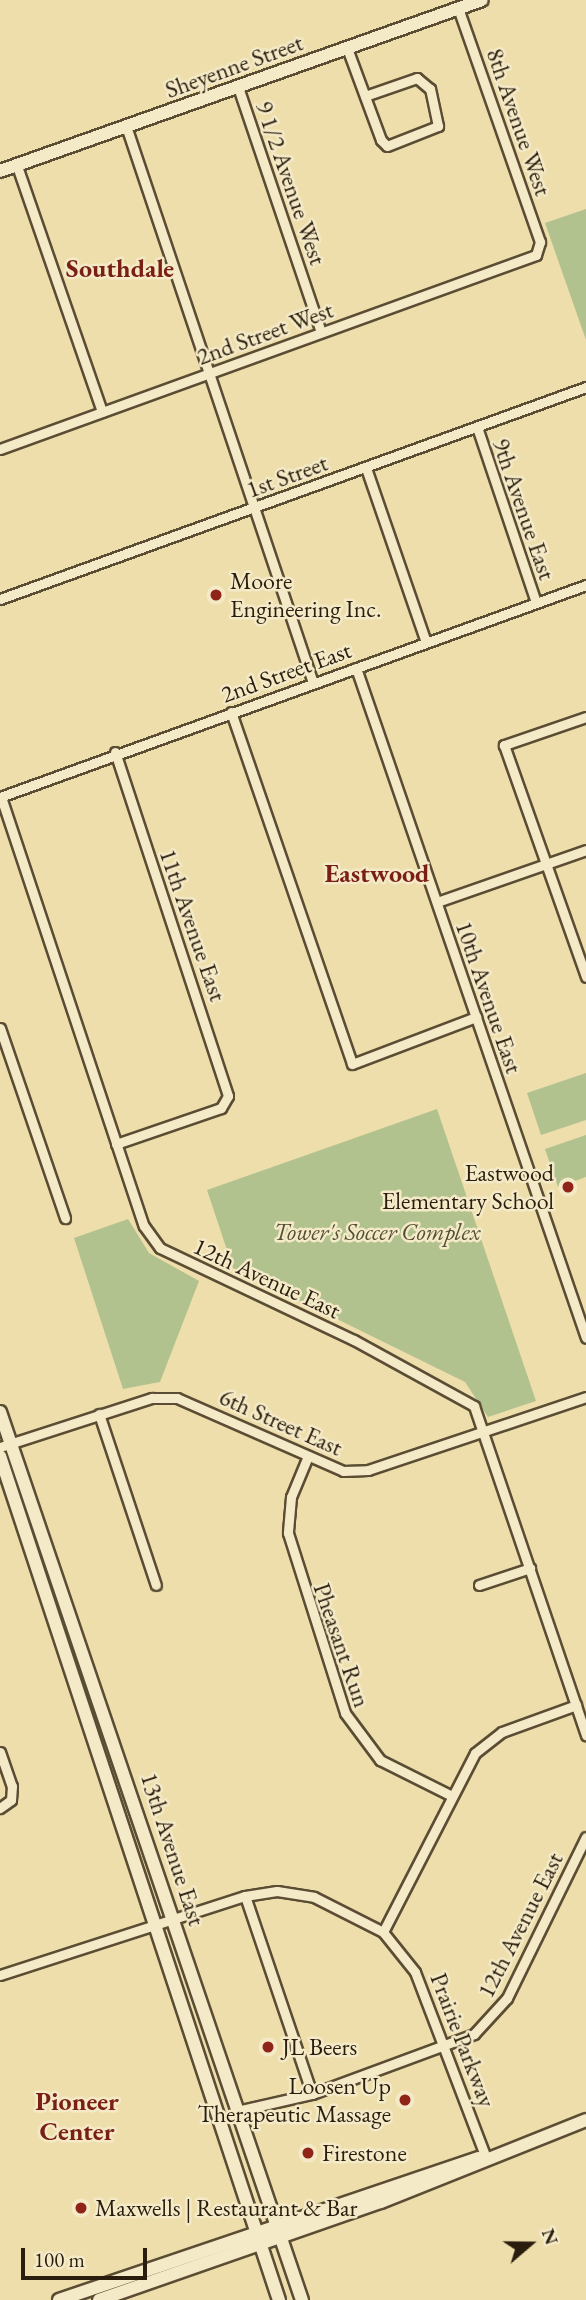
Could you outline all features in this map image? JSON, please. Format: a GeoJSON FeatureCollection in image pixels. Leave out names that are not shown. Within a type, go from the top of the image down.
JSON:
{"type":"FeatureCollection","features":[{"type":"Feature","properties":{"kind":"main road","name":"Sheyenne Street"},"geometry":{"type":"LineString","coordinates":[[0,172],[482,0]]}},
{"type":"Feature","properties":{"kind":"main road","name":"13th Avenue East"},"geometry":{"type":"LineString","coordinates":[[0,1412],[5,1446],[174,1918],[302,2300]]}},
{"type":"Feature","properties":{"kind":"main road","name":"13th Avenue East"},"geometry":{"type":"LineString","coordinates":[[0,1456],[279,2300]]}},
{"type":"Feature","properties":{"kind":"main road"},"geometry":{"type":"LineString","coordinates":[[99,2300],[262,2245],[586,2120]]}},
{"type":"Feature","properties":{"kind":"main road"},"geometry":{"type":"LineString","coordinates":[[59,2300],[73,2298],[275,2225],[486,2158]]}},
{"type":"Feature","properties":{"kind":"street","name":"8th Avenue West"},"geometry":{"type":"LineString","coordinates":[[458,8],[540,249]]}},
{"type":"Feature","properties":{"kind":"street"},"geometry":{"type":"LineString","coordinates":[[346,48],[365,96],[387,146],[438,126],[430,89],[417,78],[365,96]]}},
{"type":"Feature","properties":{"kind":"street","name":"9 1/2 Avenue West"},"geometry":{"type":"LineString","coordinates":[[238,87],[321,332]]}},
{"type":"Feature","properties":{"kind":"street"},"geometry":{"type":"LineString","coordinates":[[126,126],[313,683]]}},
{"type":"Feature","properties":{"kind":"street"},"geometry":{"type":"LineString","coordinates":[[16,166],[102,412]]}},
{"type":"Feature","properties":{"kind":"street","name":"2nd Street West"},"geometry":{"type":"LineString","coordinates":[[0,449],[540,249]]}},
{"type":"Feature","properties":{"kind":"street","name":"1st Street"},"geometry":{"type":"LineString","coordinates":[[0,599],[586,387]]}},
{"type":"Feature","properties":{"kind":"street","name":"9th Avenue East"},"geometry":{"type":"LineString","coordinates":[[477,427],[536,602]]}},
{"type":"Feature","properties":{"kind":"street"},"geometry":{"type":"LineString","coordinates":[[366,468],[426,642]]}},
{"type":"Feature","properties":{"kind":"street","name":"2nd Street East"},"geometry":{"type":"LineString","coordinates":[[0,797],[116,752],[586,585]]}},
{"type":"Feature","properties":{"kind":"street","name":"10th Avenue East"},"geometry":{"type":"LineString","coordinates":[[356,668],[586,1338]]}},
{"type":"Feature","properties":{"kind":"street"},"geometry":{"type":"LineString","coordinates":[[230,712],[352,1064],[476,1017]]}},
{"type":"Feature","properties":{"kind":"street"},"geometry":{"type":"LineString","coordinates":[[586,718],[504,745],[586,977]]}},
{"type":"Feature","properties":{"kind":"street","name":"11th Avenue East"},"geometry":{"type":"LineString","coordinates":[[116,752],[228,1096],[221,1108],[116,1144]]}},
{"type":"Feature","properties":{"kind":"street","name":"12th Avenue East"},"geometry":{"type":"LineString","coordinates":[[0,797],[144,1226],[160,1248],[458,1392],[474,1406],[586,1735]]}},
{"type":"Feature","properties":{"kind":"street"},"geometry":{"type":"LineString","coordinates":[[436,902],[586,850]]}},
{"type":"Feature","properties":{"kind":"street"},"geometry":{"type":"LineString","coordinates":[[0,1028],[65,1217]]}},
{"type":"Feature","properties":{"kind":"street","name":"6th Street East"},"geometry":{"type":"LineString","coordinates":[[5,1446],[152,1398],[177,1398],[343,1471],[368,1470],[484,1434],[586,1397]]}},
{"type":"Feature","properties":{"kind":"street"},"geometry":{"type":"LineString","coordinates":[[99,1414],[156,1585]]}},
{"type":"Feature","properties":{"kind":"street","name":"Pheasant Run"},"geometry":{"type":"LineString","coordinates":[[308,1456],[291,1497],[288,1533],[345,1713],[380,1760],[452,1796]]}},
{"type":"Feature","properties":{"kind":"street"},"geometry":{"type":"LineString","coordinates":[[479,1585],[530,1568]]}},
{"type":"Feature","properties":{"kind":"street"},"geometry":{"type":"LineString","coordinates":[[383,1932],[452,1796],[483,1744],[576,1705]]}},
{"type":"Feature","properties":{"kind":"street"},"geometry":{"type":"LineString","coordinates":[[0,1752],[11,1800],[0,1808]]}},
{"type":"Feature","properties":{"kind":"street","name":"12th Avenue East"},"geometry":{"type":"LineString","coordinates":[[237,2110],[312,2094],[474,2034],[507,1998],[586,1838]]}},
{"type":"Feature","properties":{"kind":"street","name":"Prairie Parkway"},"geometry":{"type":"LineString","coordinates":[[0,1975],[245,1896],[277,1891],[314,1897],[383,1932],[415,1972],[446,2046],[486,2158]]}},
{"type":"Feature","properties":{"kind":"street"},"geometry":{"type":"LineString","coordinates":[[245,1896],[312,2094]]}},
{"type":"Feature","properties":{"kind":"green space"},"geometry":{"type":"Polygon","coordinates":[[[586,209],[586,340],[545,223],[586,209]]]}},
{"type":"Feature","properties":{"kind":"green space"},"geometry":{"type":"Polygon","coordinates":[[[586,1073],[586,1120],[541,1135],[527,1093],[586,1073]]]}},
{"type":"Feature","properties":{"kind":"green space","name":"Tower's Soccer Complex"},"geometry":{"type":"Polygon","coordinates":[[[437,1109],[536,1401],[488,1417],[465,1382],[233,1268],[207,1190],[437,1109]]]}},
{"type":"Feature","properties":{"kind":"green space"},"geometry":{"type":"Polygon","coordinates":[[[586,1135],[586,1177],[558,1187],[545,1149],[586,1135]]]}},
{"type":"Feature","properties":{"kind":"green space"},"geometry":{"type":"Polygon","coordinates":[[[128,1219],[149,1253],[199,1281],[160,1382],[123,1389],[74,1238],[128,1219]]]}},
{"type":"Feature","properties":{"kind":"place","name":"Moore Engineering Inc."},"geometry":{"type":"Point","coordinates":[216,595]}},
{"type":"Feature","properties":{"kind":"place","name":"Eastwood Elementary School"},"geometry":{"type":"Point","coordinates":[568,1187]}},
{"type":"Feature","properties":{"kind":"place","name":"JL Beers"},"geometry":{"type":"Point","coordinates":[268,2047]}},
{"type":"Feature","properties":{"kind":"place","name":"Loosen Up Therapeutic Massage"},"geometry":{"type":"Point","coordinates":[405,2100]}},
{"type":"Feature","properties":{"kind":"place","name":"Firestone"},"geometry":{"type":"Point","coordinates":[308,2153]}},
{"type":"Feature","properties":{"kind":"place","name":"Maxwells | Restaurant & Bar"},"geometry":{"type":"Point","coordinates":[81,2208]}},
{"type":"Feature","properties":{"kind":"district","name":"Southdale"},"geometry":{"type":"Point","coordinates":[120,269]}},
{"type":"Feature","properties":{"kind":"district","name":"Eastwood"},"geometry":{"type":"Point","coordinates":[377,874]}},
{"type":"Feature","properties":{"kind":"district","name":"Pioneer Center"},"geometry":{"type":"Point","coordinates":[77,2117]}}]}
